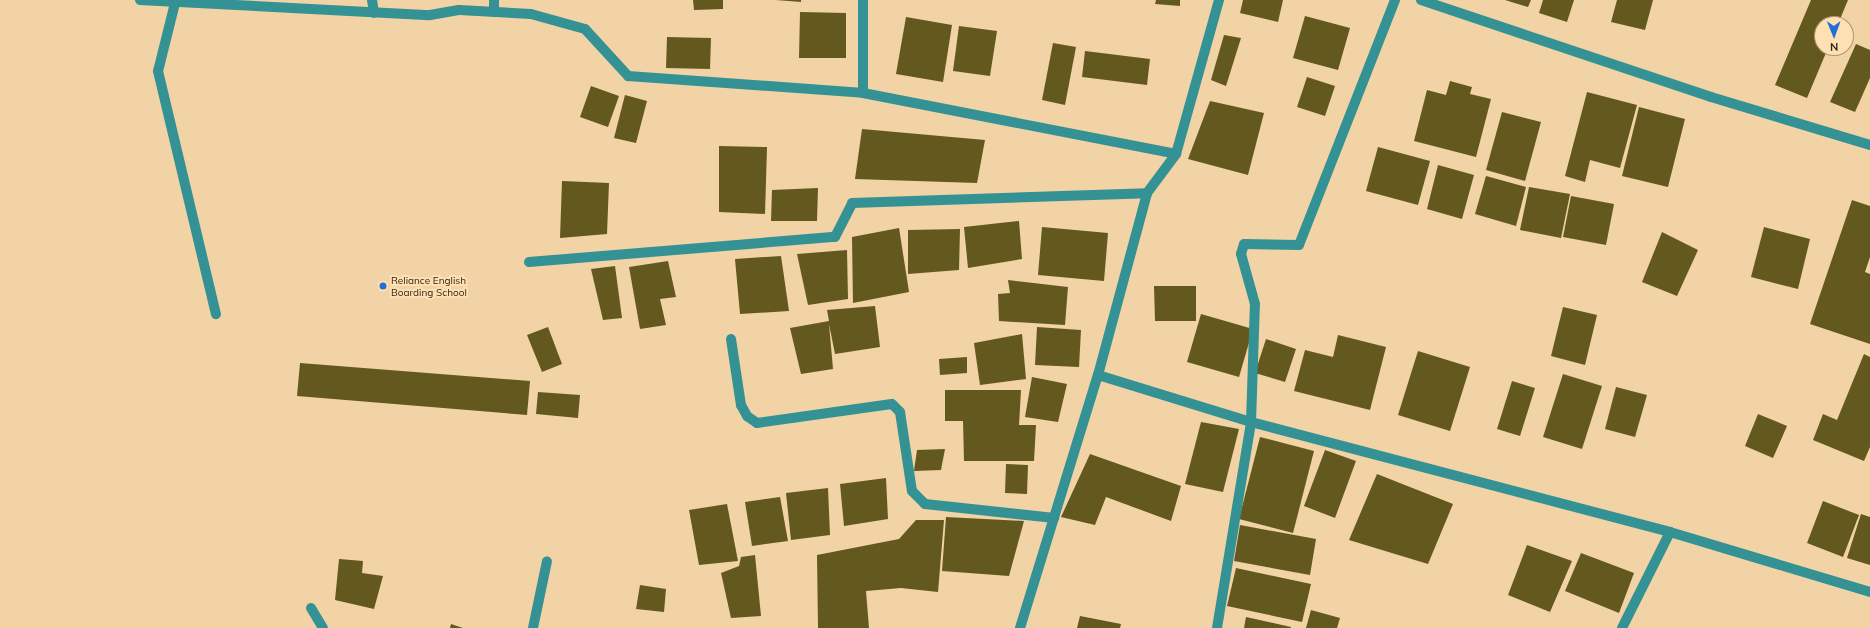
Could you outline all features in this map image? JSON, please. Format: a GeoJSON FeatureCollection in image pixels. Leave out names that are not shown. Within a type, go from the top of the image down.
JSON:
{"type":"FeatureCollection","features":[{"type":"Feature","properties":{"kind":"street"},"geometry":{"type":"LineString","coordinates":[[140,0],[430,16],[459,10],[531,14],[585,29],[628,76],[863,93],[1176,154]]}},
{"type":"Feature","properties":{"kind":"street"},"geometry":{"type":"LineString","coordinates":[[372,0],[374,13]]}},
{"type":"Feature","properties":{"kind":"street"},"geometry":{"type":"LineString","coordinates":[[494,0],[494,12]]}},
{"type":"Feature","properties":{"kind":"street"},"geometry":{"type":"LineString","coordinates":[[863,0],[863,93]]}},
{"type":"Feature","properties":{"kind":"street"},"geometry":{"type":"LineString","coordinates":[[1020,628],[1098,375],[1147,193],[1176,154],[1219,0]]}},
{"type":"Feature","properties":{"kind":"street"},"geometry":{"type":"LineString","coordinates":[[1217,628],[1251,422],[1255,304],[1241,254],[1244,244],[1299,245],[1395,0]]}},
{"type":"Feature","properties":{"kind":"street"},"geometry":{"type":"LineString","coordinates":[[1421,0],[1711,97],[1870,144]]}},
{"type":"Feature","properties":{"kind":"street"},"geometry":{"type":"LineString","coordinates":[[175,3],[158,71],[216,314]]}},
{"type":"Feature","properties":{"kind":"street"},"geometry":{"type":"LineString","coordinates":[[529,262],[835,237],[852,203],[1147,193]]}},
{"type":"Feature","properties":{"kind":"street"},"geometry":{"type":"LineString","coordinates":[[731,338],[741,406],[747,416],[757,423],[892,404],[900,412],[912,491],[925,504],[1054,518]]}},
{"type":"Feature","properties":{"kind":"street"},"geometry":{"type":"LineString","coordinates":[[1098,375],[1251,422],[1670,532],[1870,592]]}},
{"type":"Feature","properties":{"kind":"street"},"geometry":{"type":"LineString","coordinates":[[1622,628],[1670,532]]}},
{"type":"Feature","properties":{"kind":"street"},"geometry":{"type":"LineString","coordinates":[[532,628],[547,561]]}},
{"type":"Feature","properties":{"kind":"street"},"geometry":{"type":"LineString","coordinates":[[311,608],[323,628]]}},
{"type":"Feature","properties":{"kind":"building"},"geometry":{"type":"Polygon","coordinates":[[[693,0],[723,0],[723,9],[694,10],[693,0]]]}},
{"type":"Feature","properties":{"kind":"building"},"geometry":{"type":"Polygon","coordinates":[[[776,0],[801,0],[801,2],[776,0]]]}},
{"type":"Feature","properties":{"kind":"building"},"geometry":{"type":"Polygon","coordinates":[[[1156,0],[1180,0],[1180,6],[1155,4],[1156,0]]]}},
{"type":"Feature","properties":{"kind":"building"},"geometry":{"type":"Polygon","coordinates":[[[1243,0],[1283,0],[1278,22],[1240,13],[1243,0]]]}},
{"type":"Feature","properties":{"kind":"building"},"geometry":{"type":"Polygon","coordinates":[[[1505,0],[1531,0],[1528,7],[1505,0]]]}},
{"type":"Feature","properties":{"kind":"building"},"geometry":{"type":"Polygon","coordinates":[[[1543,0],[1574,0],[1567,22],[1539,13],[1543,0]]]}},
{"type":"Feature","properties":{"kind":"building"},"geometry":{"type":"Polygon","coordinates":[[[1617,0],[1653,0],[1645,30],[1611,22],[1617,0]]]}},
{"type":"Feature","properties":{"kind":"building"},"geometry":{"type":"Polygon","coordinates":[[[1811,0],[1848,0],[1841,16],[1814,16],[1814,56],[1825,56],[1807,98],[1775,85],[1811,0]]]}},
{"type":"Feature","properties":{"kind":"building"},"geometry":{"type":"Polygon","coordinates":[[[800,12],[846,13],[846,58],[799,58],[800,12]]]}},
{"type":"Feature","properties":{"kind":"building"},"geometry":{"type":"Polygon","coordinates":[[[1305,16],[1350,28],[1338,70],[1293,58],[1305,16]]]}},
{"type":"Feature","properties":{"kind":"building"},"geometry":{"type":"Polygon","coordinates":[[[906,17],[952,25],[943,82],[896,74],[906,17]]]}},
{"type":"Feature","properties":{"kind":"building"},"geometry":{"type":"Polygon","coordinates":[[[959,26],[997,31],[990,76],[953,71],[959,26]]]}},
{"type":"Feature","properties":{"kind":"building"},"geometry":{"type":"Polygon","coordinates":[[[1224,35],[1241,38],[1226,86],[1211,80],[1224,35]]]}},
{"type":"Feature","properties":{"kind":"building"},"geometry":{"type":"Polygon","coordinates":[[[667,37],[711,38],[710,69],[666,68],[667,37]]]}},
{"type":"Feature","properties":{"kind":"building"},"geometry":{"type":"Polygon","coordinates":[[[1053,43],[1076,47],[1065,105],[1042,100],[1053,43]]]}},
{"type":"Feature","properties":{"kind":"building"},"geometry":{"type":"Polygon","coordinates":[[[1856,44],[1870,50],[1870,78],[1855,112],[1830,102],[1851,56],[1854,56],[1854,48],[1856,44]]]}},
{"type":"Feature","properties":{"kind":"building"},"geometry":{"type":"Polygon","coordinates":[[[1085,51],[1150,59],[1147,85],[1082,77],[1085,51]]]}},
{"type":"Feature","properties":{"kind":"building"},"geometry":{"type":"Polygon","coordinates":[[[1307,77],[1335,86],[1325,116],[1297,107],[1307,77]]]}},
{"type":"Feature","properties":{"kind":"building"},"geometry":{"type":"Polygon","coordinates":[[[1450,81],[1472,87],[1470,94],[1491,99],[1476,157],[1414,141],[1427,90],[1446,95],[1450,81]]]}},
{"type":"Feature","properties":{"kind":"building"},"geometry":{"type":"Polygon","coordinates":[[[591,86],[619,96],[608,127],[580,117],[591,86]]]}},
{"type":"Feature","properties":{"kind":"building"},"geometry":{"type":"Polygon","coordinates":[[[1587,92],[1637,105],[1620,168],[1590,160],[1585,182],[1565,176],[1587,92]]]}},
{"type":"Feature","properties":{"kind":"building"},"geometry":{"type":"Polygon","coordinates":[[[625,95],[647,101],[636,143],[614,138],[625,95]]]}},
{"type":"Feature","properties":{"kind":"building"},"geometry":{"type":"Polygon","coordinates":[[[1210,101],[1264,113],[1248,175],[1188,159],[1210,101]]]}},
{"type":"Feature","properties":{"kind":"building"},"geometry":{"type":"Polygon","coordinates":[[[1639,107],[1685,119],[1668,187],[1622,176],[1639,107]]]}},
{"type":"Feature","properties":{"kind":"building"},"geometry":{"type":"Polygon","coordinates":[[[1502,112],[1541,122],[1525,181],[1486,170],[1502,112]]]}},
{"type":"Feature","properties":{"kind":"building"},"geometry":{"type":"Polygon","coordinates":[[[862,129],[985,140],[977,183],[855,179],[862,129]]]}},
{"type":"Feature","properties":{"kind":"building"},"geometry":{"type":"Polygon","coordinates":[[[719,146],[767,147],[765,214],[719,212],[719,146]]]}},
{"type":"Feature","properties":{"kind":"building"},"geometry":{"type":"Polygon","coordinates":[[[1378,147],[1430,161],[1418,205],[1366,191],[1378,147]]]}},
{"type":"Feature","properties":{"kind":"building"},"geometry":{"type":"Polygon","coordinates":[[[1438,165],[1474,175],[1462,219],[1427,209],[1438,165]]]}},
{"type":"Feature","properties":{"kind":"building"},"geometry":{"type":"Polygon","coordinates":[[[1486,176],[1526,187],[1516,226],[1475,214],[1486,176]]]}},
{"type":"Feature","properties":{"kind":"building"},"geometry":{"type":"Polygon","coordinates":[[[562,181],[609,183],[607,234],[560,238],[562,181]]]}},
{"type":"Feature","properties":{"kind":"building"},"geometry":{"type":"Polygon","coordinates":[[[1529,187],[1570,194],[1561,238],[1520,230],[1529,187]]]}},
{"type":"Feature","properties":{"kind":"building"},"geometry":{"type":"Polygon","coordinates":[[[818,188],[817,221],[771,221],[772,190],[818,188]]]}},
{"type":"Feature","properties":{"kind":"building"},"geometry":{"type":"Polygon","coordinates":[[[1571,196],[1614,204],[1606,245],[1563,237],[1571,196]]]}},
{"type":"Feature","properties":{"kind":"building"},"geometry":{"type":"Polygon","coordinates":[[[1852,200],[1870,206],[1870,257],[1865,272],[1870,274],[1870,344],[1810,324],[1852,200]]]}},
{"type":"Feature","properties":{"kind":"building"},"geometry":{"type":"Polygon","coordinates":[[[1019,221],[1022,259],[968,268],[964,227],[1019,221]]]}},
{"type":"Feature","properties":{"kind":"building"},"geometry":{"type":"Polygon","coordinates":[[[1042,227],[1108,233],[1104,281],[1038,275],[1042,227]]]}},
{"type":"Feature","properties":{"kind":"building"},"geometry":{"type":"Polygon","coordinates":[[[1764,227],[1810,239],[1798,289],[1751,277],[1764,227]]]}},
{"type":"Feature","properties":{"kind":"building"},"geometry":{"type":"Polygon","coordinates":[[[899,228],[909,292],[853,303],[852,237],[899,228]]]}},
{"type":"Feature","properties":{"kind":"building"},"geometry":{"type":"Polygon","coordinates":[[[960,229],[959,270],[908,274],[908,230],[960,229]]]}},
{"type":"Feature","properties":{"kind":"building"},"geometry":{"type":"Polygon","coordinates":[[[1662,232],[1698,250],[1677,296],[1642,282],[1662,232]]]}},
{"type":"Feature","properties":{"kind":"building"},"geometry":{"type":"Polygon","coordinates":[[[847,250],[848,299],[808,305],[797,254],[847,250]]]}},
{"type":"Feature","properties":{"kind":"building"},"geometry":{"type":"Polygon","coordinates":[[[781,256],[789,311],[740,314],[735,259],[781,256]]]}},
{"type":"Feature","properties":{"kind":"building"},"geometry":{"type":"Polygon","coordinates":[[[668,261],[676,297],[660,299],[666,325],[640,329],[629,267],[668,261]]]}},
{"type":"Feature","properties":{"kind":"building"},"geometry":{"type":"Polygon","coordinates":[[[615,266],[622,318],[603,320],[591,269],[615,266]]]}},
{"type":"Feature","properties":{"kind":"building"},"geometry":{"type":"Polygon","coordinates":[[[1008,280],[1068,287],[1065,325],[999,321],[998,294],[1010,293],[1008,280]]]}},
{"type":"Feature","properties":{"kind":"building"},"geometry":{"type":"Polygon","coordinates":[[[1154,286],[1196,286],[1196,321],[1155,321],[1154,286]]]}},
{"type":"Feature","properties":{"kind":"building"},"geometry":{"type":"Polygon","coordinates":[[[875,306],[880,347],[835,354],[829,324],[833,369],[801,374],[790,328],[829,321],[827,310],[875,306]]]}},
{"type":"Feature","properties":{"kind":"building"},"geometry":{"type":"Polygon","coordinates":[[[1563,307],[1597,315],[1585,365],[1551,356],[1563,307]]]}},
{"type":"Feature","properties":{"kind":"building"},"geometry":{"type":"Polygon","coordinates":[[[1201,314],[1253,329],[1239,377],[1187,362],[1201,314]]]}},
{"type":"Feature","properties":{"kind":"building"},"geometry":{"type":"Polygon","coordinates":[[[548,327],[562,364],[542,372],[527,335],[548,327]]]}},
{"type":"Feature","properties":{"kind":"building"},"geometry":{"type":"Polygon","coordinates":[[[1037,327],[1081,330],[1079,367],[1035,365],[1037,327]]]}},
{"type":"Feature","properties":{"kind":"building"},"geometry":{"type":"Polygon","coordinates":[[[1022,334],[1026,379],[980,385],[974,343],[1022,334]]]}},
{"type":"Feature","properties":{"kind":"building"},"geometry":{"type":"Polygon","coordinates":[[[1338,335],[1386,347],[1370,410],[1294,391],[1305,350],[1333,357],[1338,335]]]}},
{"type":"Feature","properties":{"kind":"building"},"geometry":{"type":"Polygon","coordinates":[[[1266,339],[1296,349],[1285,382],[1255,373],[1266,339]]]}},
{"type":"Feature","properties":{"kind":"building"},"geometry":{"type":"Polygon","coordinates":[[[1418,351],[1470,367],[1450,431],[1398,415],[1418,351]]]}},
{"type":"Feature","properties":{"kind":"building"},"geometry":{"type":"Polygon","coordinates":[[[1864,354],[1870,357],[1870,447],[1864,461],[1813,440],[1823,414],[1837,420],[1864,354]]]}},
{"type":"Feature","properties":{"kind":"building"},"geometry":{"type":"Polygon","coordinates":[[[967,357],[967,373],[940,375],[939,359],[967,357]]]}},
{"type":"Feature","properties":{"kind":"building"},"geometry":{"type":"Polygon","coordinates":[[[300,363],[530,381],[527,415],[297,396],[300,363]]]}},
{"type":"Feature","properties":{"kind":"building"},"geometry":{"type":"Polygon","coordinates":[[[1563,374],[1602,386],[1582,449],[1543,437],[1563,374]]]}},
{"type":"Feature","properties":{"kind":"building"},"geometry":{"type":"Polygon","coordinates":[[[1032,377],[1067,384],[1058,422],[1025,417],[1032,377]]]}},
{"type":"Feature","properties":{"kind":"building"},"geometry":{"type":"Polygon","coordinates":[[[1512,381],[1535,388],[1520,436],[1497,429],[1512,381]]]}},
{"type":"Feature","properties":{"kind":"building"},"geometry":{"type":"Polygon","coordinates":[[[1616,387],[1647,395],[1635,437],[1605,429],[1616,387]]]}},
{"type":"Feature","properties":{"kind":"building"},"geometry":{"type":"Polygon","coordinates":[[[945,390],[1021,390],[1019,425],[1036,425],[1034,461],[964,461],[963,421],[945,421],[945,390]]]}},
{"type":"Feature","properties":{"kind":"building"},"geometry":{"type":"Polygon","coordinates":[[[538,392],[580,395],[578,418],[536,414],[538,392]]]}},
{"type":"Feature","properties":{"kind":"building"},"geometry":{"type":"Polygon","coordinates":[[[1758,414],[1787,426],[1773,458],[1745,446],[1758,414]]]}},
{"type":"Feature","properties":{"kind":"building"},"geometry":{"type":"Polygon","coordinates":[[[1201,422],[1239,429],[1223,492],[1185,484],[1201,422]]]}},
{"type":"Feature","properties":{"kind":"building"},"geometry":{"type":"Polygon","coordinates":[[[1260,437],[1314,451],[1293,533],[1239,519],[1260,437]]]}},
{"type":"Feature","properties":{"kind":"building"},"geometry":{"type":"Polygon","coordinates":[[[945,449],[941,470],[914,471],[917,450],[945,449]]]}},
{"type":"Feature","properties":{"kind":"building"},"geometry":{"type":"Polygon","coordinates":[[[1325,450],[1356,461],[1335,518],[1304,506],[1325,450]]]}},
{"type":"Feature","properties":{"kind":"building"},"geometry":{"type":"Polygon","coordinates":[[[1090,454],[1181,486],[1171,521],[1106,497],[1095,525],[1061,517],[1090,454]]]}},
{"type":"Feature","properties":{"kind":"building"},"geometry":{"type":"Polygon","coordinates":[[[1006,464],[1028,465],[1027,494],[1005,493],[1006,464]]]}},
{"type":"Feature","properties":{"kind":"building"},"geometry":{"type":"Polygon","coordinates":[[[1377,474],[1453,504],[1428,564],[1349,540],[1377,474]]]}},
{"type":"Feature","properties":{"kind":"building"},"geometry":{"type":"Polygon","coordinates":[[[886,478],[888,519],[844,526],[840,484],[886,478]]]}},
{"type":"Feature","properties":{"kind":"building"},"geometry":{"type":"Polygon","coordinates":[[[828,488],[830,535],[791,540],[786,493],[828,488]]]}},
{"type":"Feature","properties":{"kind":"building"},"geometry":{"type":"Polygon","coordinates":[[[780,497],[788,541],[752,546],[745,502],[780,497]]]}},
{"type":"Feature","properties":{"kind":"building"},"geometry":{"type":"Polygon","coordinates":[[[1823,501],[1859,515],[1843,557],[1807,543],[1823,501]]]}},
{"type":"Feature","properties":{"kind":"building"},"geometry":{"type":"Polygon","coordinates":[[[727,504],[738,561],[699,565],[689,510],[727,504]]]}},
{"type":"Feature","properties":{"kind":"building"},"geometry":{"type":"Polygon","coordinates":[[[1861,514],[1870,517],[1870,565],[1847,558],[1861,514]]]}},
{"type":"Feature","properties":{"kind":"building"},"geometry":{"type":"Polygon","coordinates":[[[946,517],[1024,521],[1009,576],[942,571],[946,517]]]}},
{"type":"Feature","properties":{"kind":"building"},"geometry":{"type":"Polygon","coordinates":[[[916,520],[944,520],[938,592],[901,588],[866,591],[869,628],[818,628],[817,555],[899,539],[916,520]]]}},
{"type":"Feature","properties":{"kind":"building"},"geometry":{"type":"Polygon","coordinates":[[[1240,525],[1316,539],[1310,575],[1234,561],[1240,525]]]}},
{"type":"Feature","properties":{"kind":"building"},"geometry":{"type":"Polygon","coordinates":[[[1527,545],[1572,561],[1550,612],[1508,595],[1527,545]]]}},
{"type":"Feature","properties":{"kind":"building"},"geometry":{"type":"Polygon","coordinates":[[[1581,553],[1634,573],[1619,613],[1565,591],[1581,553]]]}},
{"type":"Feature","properties":{"kind":"building"},"geometry":{"type":"Polygon","coordinates":[[[755,555],[761,616],[731,618],[721,573],[739,566],[741,557],[755,555]]]}},
{"type":"Feature","properties":{"kind":"building"},"geometry":{"type":"Polygon","coordinates":[[[339,559],[363,561],[362,573],[383,576],[374,609],[335,600],[339,559]]]}},
{"type":"Feature","properties":{"kind":"building"},"geometry":{"type":"Polygon","coordinates":[[[1236,568],[1311,584],[1302,622],[1227,606],[1236,568]]]}},
{"type":"Feature","properties":{"kind":"building"},"geometry":{"type":"Polygon","coordinates":[[[640,585],[666,589],[664,612],[636,609],[640,585]]]}},
{"type":"Feature","properties":{"kind":"building"},"geometry":{"type":"Polygon","coordinates":[[[1311,610],[1340,618],[1337,628],[1306,628],[1311,610]]]}},
{"type":"Feature","properties":{"kind":"building"},"geometry":{"type":"Polygon","coordinates":[[[1080,616],[1121,624],[1120,628],[1077,628],[1080,616]]]}},
{"type":"Feature","properties":{"kind":"building"},"geometry":{"type":"Polygon","coordinates":[[[1246,617],[1291,627],[1291,628],[1244,628],[1246,617]]]}},
{"type":"Feature","properties":{"kind":"building"},"geometry":{"type":"Polygon","coordinates":[[[451,624],[463,628],[450,628],[451,624]]]}},
{"type":"Feature","properties":{"kind":"place","name":"Reliance English Boarding School"},"geometry":{"type":"Point","coordinates":[383,286]}}]}
